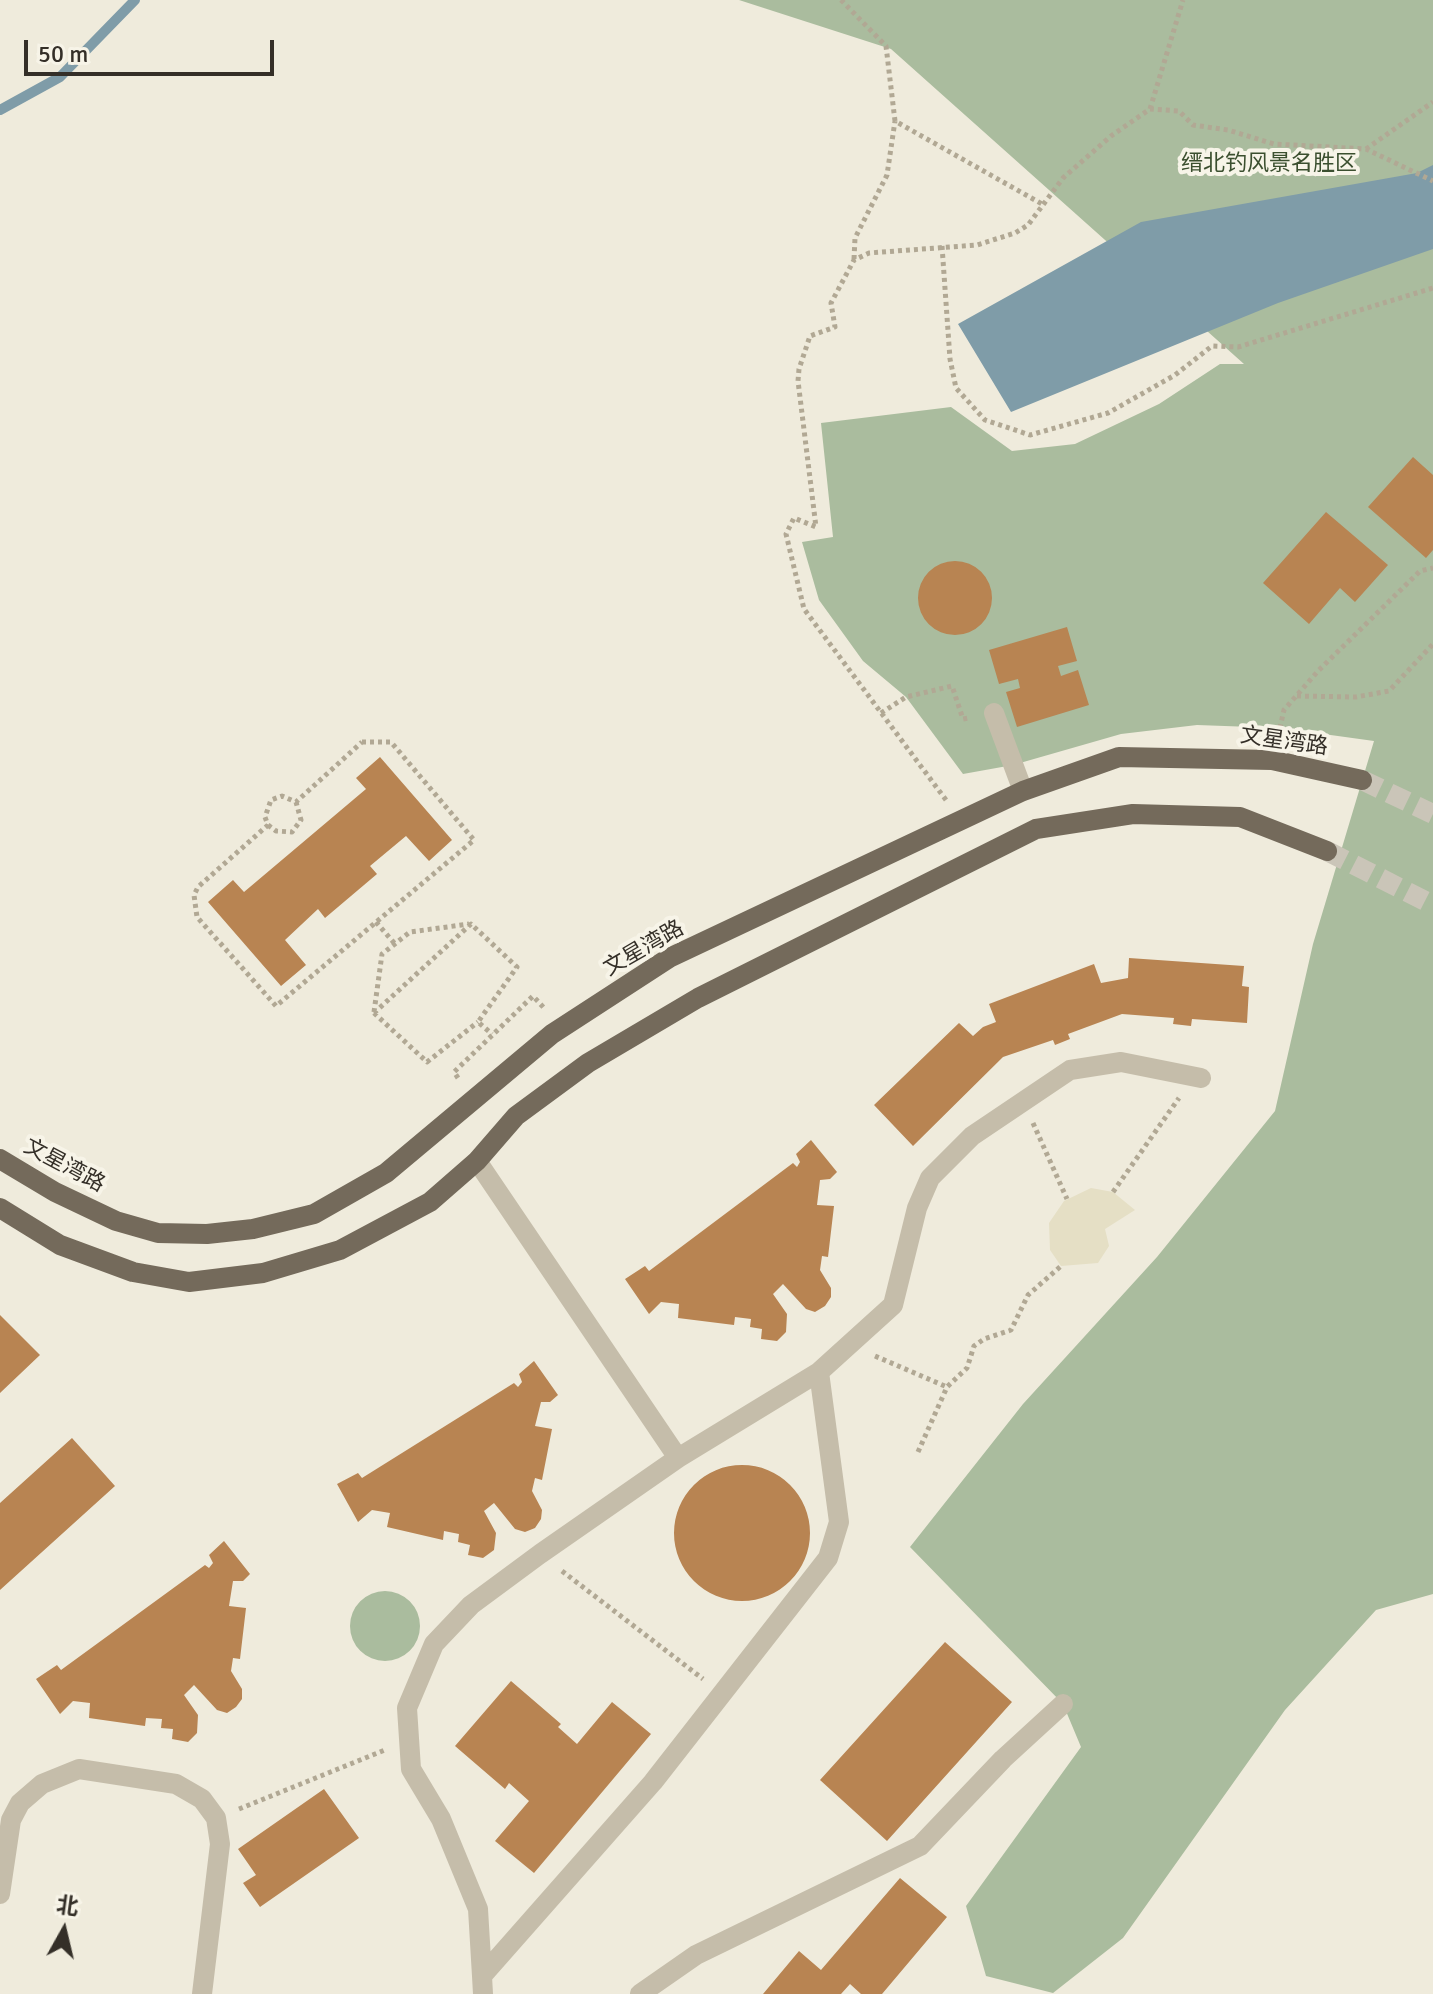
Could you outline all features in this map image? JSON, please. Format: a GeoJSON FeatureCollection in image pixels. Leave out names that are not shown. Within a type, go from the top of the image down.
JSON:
{"type":"FeatureCollection","features":[{"type":"Feature","properties":{"kind":"main road","name":"文星湾路"},"geometry":{"type":"LineString","coordinates":[[0,1159],[55,1192],[104,1215],[158,1233],[207,1234],[253,1229],[314,1214],[386,1173],[552,1034],[669,958],[1023,791],[1119,757],[1272,760],[1362,780]]}},
{"type":"Feature","properties":{"kind":"main road"},"geometry":{"type":"LineString","coordinates":[[0,1208],[60,1245],[133,1272],[189,1282],[263,1273],[340,1250],[430,1202],[477,1161],[516,1116],[612,1048],[698,998],[1036,829],[1133,814],[1240,817],[1327,851]]}},
{"type":"Feature","properties":{"kind":"lane"},"geometry":{"type":"LineString","coordinates":[[994,713],[1023,791]]}},
{"type":"Feature","properties":{"kind":"lane"},"geometry":{"type":"LineString","coordinates":[[482,1985],[478,1909],[441,1819],[411,1769],[407,1708],[434,1644],[471,1605],[540,1554],[678,1458],[819,1372],[893,1305],[917,1208],[930,1178],[972,1136],[1070,1070],[1121,1062],[1201,1078]]}},
{"type":"Feature","properties":{"kind":"lane"},"geometry":{"type":"LineString","coordinates":[[477,1161],[678,1458]]}},
{"type":"Feature","properties":{"kind":"lane"},"geometry":{"type":"LineString","coordinates":[[482,1985],[653,1782],[814,1580],[835,1542],[839,1522],[819,1372]]}},
{"type":"Feature","properties":{"kind":"lane"},"geometry":{"type":"LineString","coordinates":[[640,1994],[696,1955],[920,1846],[1003,1759],[1063,1704]]}},
{"type":"Feature","properties":{"kind":"lane"},"geometry":{"type":"LineString","coordinates":[[0,1894],[15,1811],[20,1803],[56,1776],[79,1769],[176,1784],[202,1799],[216,1818],[220,1844],[202,1994]]}},
{"type":"Feature","properties":{"kind":"path"},"geometry":{"type":"LineString","coordinates":[[841,0],[886,46],[895,121],[887,175],[855,238],[854,260],[831,303],[835,327],[810,336],[799,369],[816,527],[794,518],[786,534],[804,609],[960,820]]}},
{"type":"Feature","properties":{"kind":"path"},"geometry":{"type":"LineString","coordinates":[[854,260],[869,253],[977,245],[1015,233],[1028,225],[1063,178],[1101,144],[1150,109],[1183,0]]}},
{"type":"Feature","properties":{"kind":"path"},"geometry":{"type":"LineString","coordinates":[[1366,149],[1433,102]]}},
{"type":"Feature","properties":{"kind":"path"},"geometry":{"type":"LineString","coordinates":[[1150,109],[1179,111],[1193,125],[1228,130],[1274,144],[1366,149],[1433,181]]}},
{"type":"Feature","properties":{"kind":"path"},"geometry":{"type":"LineString","coordinates":[[895,121],[1042,204]]}},
{"type":"Feature","properties":{"kind":"path"},"geometry":{"type":"LineString","coordinates":[[942,246],[950,359],[956,388],[985,420],[1030,435],[1108,413],[1175,375],[1212,346],[1238,347],[1433,288]]}},
{"type":"Feature","properties":{"kind":"path"},"geometry":{"type":"LineString","coordinates":[[1272,760],[1284,710],[1420,571],[1433,568]]}},
{"type":"Feature","properties":{"kind":"path"},"geometry":{"type":"LineString","coordinates":[[1296,696],[1356,697],[1389,691],[1433,644]]}},
{"type":"Feature","properties":{"kind":"path"},"geometry":{"type":"LineString","coordinates":[[880,713],[906,697],[952,686]]}},
{"type":"Feature","properties":{"kind":"path"},"geometry":{"type":"LineString","coordinates":[[268,825],[198,887],[193,906],[197,917],[276,1006],[474,840],[391,742],[362,742],[296,802]]}},
{"type":"Feature","properties":{"kind":"path"},"geometry":{"type":"LineString","coordinates":[[282,796],[296,802],[301,820],[292,832],[276,831],[268,825],[265,817],[271,800],[282,796]]}},
{"type":"Feature","properties":{"kind":"path"},"geometry":{"type":"LineString","coordinates":[[376,922],[395,944]]}},
{"type":"Feature","properties":{"kind":"path"},"geometry":{"type":"LineString","coordinates":[[374,1013],[382,954],[410,932],[471,924]]}},
{"type":"Feature","properties":{"kind":"path"},"geometry":{"type":"LineString","coordinates":[[374,1013],[471,924]]}},
{"type":"Feature","properties":{"kind":"path"},"geometry":{"type":"LineString","coordinates":[[374,1013],[427,1062],[478,1022],[517,967],[471,924]]}},
{"type":"Feature","properties":{"kind":"path"},"geometry":{"type":"LineString","coordinates":[[454,1072],[533,996]]}},
{"type":"Feature","properties":{"kind":"path"},"geometry":{"type":"LineString","coordinates":[[478,1022],[492,1034]]}},
{"type":"Feature","properties":{"kind":"path"},"geometry":{"type":"LineString","coordinates":[[1023,1099],[1067,1199]]}},
{"type":"Feature","properties":{"kind":"path"},"geometry":{"type":"LineString","coordinates":[[1113,1192],[1173,1110]]}},
{"type":"Feature","properties":{"kind":"path"},"geometry":{"type":"LineString","coordinates":[[918,1452],[947,1387],[967,1368],[974,1346],[984,1339],[1011,1330],[1028,1295],[1061,1266]]}},
{"type":"Feature","properties":{"kind":"path"},"geometry":{"type":"LineString","coordinates":[[848,1345],[947,1387]]}},
{"type":"Feature","properties":{"kind":"path"},"geometry":{"type":"LineString","coordinates":[[540,1554],[722,1694]]}},
{"type":"Feature","properties":{"kind":"path"},"geometry":{"type":"LineString","coordinates":[[216,1818],[409,1740]]}},
{"type":"Feature","properties":{"kind":"green space","name":"缙北钓风景名胜区"},"geometry":{"type":"Polygon","coordinates":[[[739,0],[1433,0],[1433,1594],[1376,1610],[1285,1710],[1123,1938],[1053,1993],[986,1976],[966,1906],[1081,1747],[1063,1704],[910,1547],[1023,1404],[1157,1257],[1275,1111],[1313,944],[1374,741],[1280,728],[1197,725],[1121,734],[1013,765],[963,774],[906,697],[863,661],[819,600],[802,542],[833,537],[821,423],[951,407],[1012,451],[1075,444],[1159,404],[1220,364],[1244,364],[891,49],[739,0]]]}},
{"type":"Feature","properties":{"kind":"green space"},"geometry":{"type":"Polygon","coordinates":[[[385,1591],[410,1601],[420,1626],[410,1651],[385,1661],[360,1651],[350,1626],[360,1601],[385,1591]]]}},
{"type":"Feature","properties":{"kind":"shaded area"},"geometry":{"type":"Polygon","coordinates":[[[1091,1188],[1113,1192],[1135,1210],[1105,1229],[1109,1246],[1098,1263],[1061,1266],[1050,1250],[1049,1223],[1064,1201],[1091,1188]]]}},
{"type":"Feature","properties":{"kind":"water"},"geometry":{"type":"Polygon","coordinates":[[[1433,165],[1433,249],[1278,303],[1011,412],[958,324],[1141,222],[1417,173],[1433,165]]]}},
{"type":"Feature","properties":{"kind":"building"},"geometry":{"type":"Polygon","coordinates":[[[1413,457],[1433,475],[1433,550],[1426,558],[1368,507],[1413,457]]]}},
{"type":"Feature","properties":{"kind":"building"},"geometry":{"type":"Polygon","coordinates":[[[1326,512],[1388,565],[1355,602],[1340,588],[1309,624],[1263,583],[1326,512]]]}},
{"type":"Feature","properties":{"kind":"building"},"geometry":{"type":"Polygon","coordinates":[[[955,561],[976,567],[986,577],[992,598],[986,619],[976,629],[955,635],[934,629],[924,619],[918,598],[924,577],[934,567],[955,561]]]}},
{"type":"Feature","properties":{"kind":"building"},"geometry":{"type":"Polygon","coordinates":[[[1067,627],[1077,661],[1058,666],[1061,676],[1078,670],[1089,705],[1017,727],[1006,692],[1020,688],[1018,679],[999,684],[989,650],[1067,627]]]}},
{"type":"Feature","properties":{"kind":"building"},"geometry":{"type":"Polygon","coordinates":[[[380,757],[452,840],[429,861],[406,836],[370,866],[377,874],[325,918],[318,909],[285,940],[306,965],[281,986],[208,902],[233,880],[244,892],[366,789],[356,778],[380,757]]]}},
{"type":"Feature","properties":{"kind":"building"},"geometry":{"type":"Polygon","coordinates":[[[1129,958],[1244,966],[1242,986],[1249,987],[1247,1023],[1192,1019],[1191,1026],[1173,1024],[1174,1018],[1122,1014],[1068,1034],[1070,1039],[1055,1045],[1053,1040],[1003,1057],[913,1146],[874,1105],[959,1023],[973,1036],[983,1027],[996,1022],[989,1004],[1094,964],[1101,983],[1128,978],[1129,958]]]}},
{"type":"Feature","properties":{"kind":"building"},"geometry":{"type":"Polygon","coordinates":[[[811,1140],[837,1172],[830,1179],[820,1180],[817,1205],[834,1206],[828,1257],[822,1256],[820,1270],[831,1288],[831,1297],[825,1306],[815,1312],[806,1309],[783,1284],[773,1294],[787,1314],[786,1332],[777,1341],[761,1339],[762,1329],[750,1327],[751,1319],[735,1317],[734,1325],[678,1318],[679,1304],[661,1302],[649,1314],[625,1279],[645,1266],[649,1271],[793,1163],[797,1167],[800,1162],[796,1154],[811,1140]]]}},
{"type":"Feature","properties":{"kind":"building"},"geometry":{"type":"Polygon","coordinates":[[[0,1315],[40,1355],[0,1393],[0,1315]]]}},
{"type":"Feature","properties":{"kind":"building"},"geometry":{"type":"Polygon","coordinates":[[[534,1361],[558,1395],[550,1402],[541,1402],[535,1426],[552,1429],[542,1480],[535,1478],[532,1491],[542,1510],[535,1528],[525,1532],[515,1529],[494,1503],[484,1511],[496,1533],[494,1550],[483,1558],[468,1555],[470,1545],[458,1542],[459,1534],[444,1531],[443,1540],[387,1527],[390,1513],[372,1510],[358,1522],[337,1484],[358,1473],[362,1478],[514,1383],[518,1387],[522,1382],[519,1374],[534,1361]]]}},
{"type":"Feature","properties":{"kind":"building"},"geometry":{"type":"Polygon","coordinates":[[[72,1438],[115,1486],[0,1590],[0,1503],[72,1438]]]}},
{"type":"Feature","properties":{"kind":"building"},"geometry":{"type":"Polygon","coordinates":[[[742,1465],[768,1470],[790,1485],[805,1507],[810,1533],[805,1559],[790,1581],[768,1596],[742,1601],[716,1596],[694,1581],[679,1559],[674,1533],[679,1507],[694,1485],[716,1470],[742,1465]]]}},
{"type":"Feature","properties":{"kind":"building"},"geometry":{"type":"Polygon","coordinates":[[[224,1541],[250,1574],[243,1581],[233,1581],[229,1606],[246,1608],[240,1659],[233,1658],[231,1671],[242,1689],[242,1699],[236,1707],[227,1713],[217,1710],[194,1685],[184,1695],[198,1715],[197,1733],[188,1742],[172,1739],[173,1729],[161,1728],[162,1719],[146,1718],[145,1726],[89,1718],[90,1703],[73,1701],[60,1714],[36,1679],[57,1665],[61,1670],[205,1565],[209,1568],[213,1563],[209,1555],[224,1541]]]}},
{"type":"Feature","properties":{"kind":"building"},"geometry":{"type":"Polygon","coordinates":[[[945,1642],[1012,1702],[887,1841],[820,1780],[945,1642]]]}},
{"type":"Feature","properties":{"kind":"building"},"geometry":{"type":"Polygon","coordinates":[[[511,1681],[561,1724],[558,1727],[577,1744],[612,1702],[651,1734],[534,1873],[495,1841],[529,1801],[509,1783],[505,1789],[455,1746],[511,1681]]]}},
{"type":"Feature","properties":{"kind":"building"},"geometry":{"type":"Polygon","coordinates":[[[324,1789],[359,1838],[260,1907],[243,1883],[256,1875],[238,1849],[324,1789]]]}},
{"type":"Feature","properties":{"kind":"building"},"geometry":{"type":"Polygon","coordinates":[[[900,1878],[947,1917],[882,1994],[861,1994],[850,1984],[841,1994],[763,1994],[799,1951],[821,1970],[900,1878]]]}},
{"type":"Feature","properties":{"kind":"waterway"},"geometry":{"type":"LineString","coordinates":[[0,110],[60,77],[135,0]]}},
{"type":"Feature","properties":{"kind":"tunnel"},"geometry":{"type":"LineString","coordinates":[[1362,780],[1433,814]]}},
{"type":"Feature","properties":{"kind":"tunnel"},"geometry":{"type":"LineString","coordinates":[[1327,851],[1433,905]]}}]}
